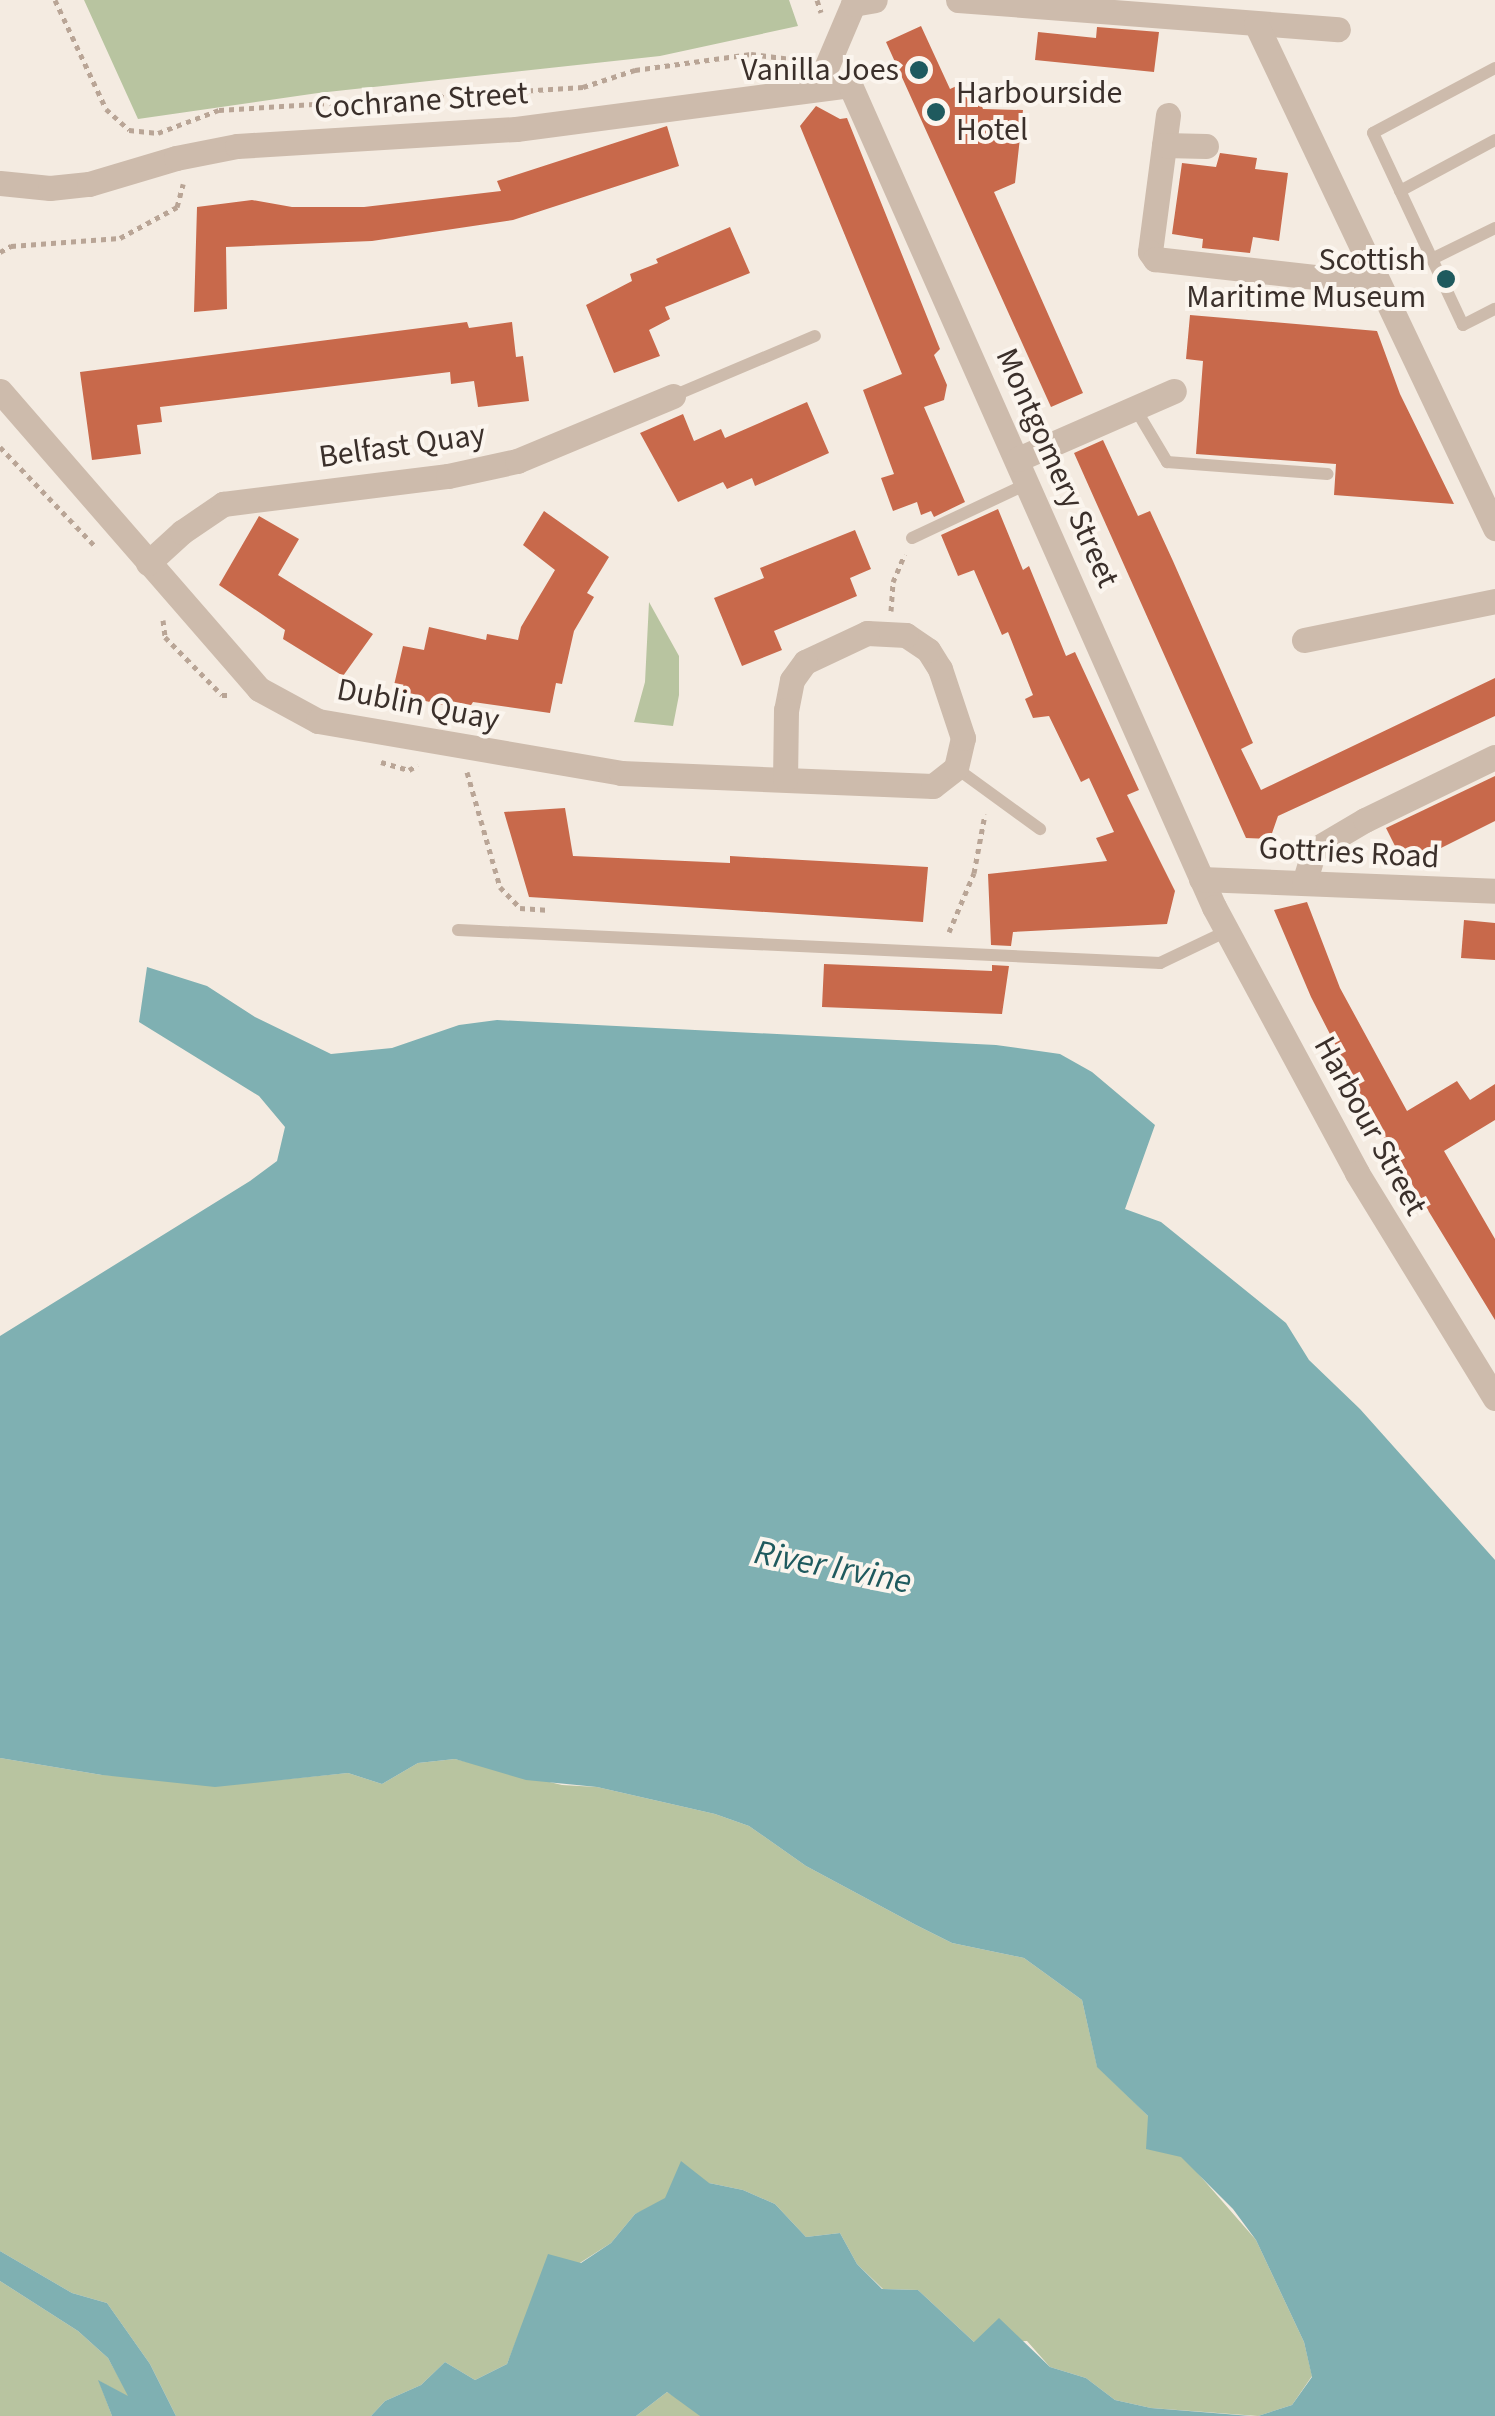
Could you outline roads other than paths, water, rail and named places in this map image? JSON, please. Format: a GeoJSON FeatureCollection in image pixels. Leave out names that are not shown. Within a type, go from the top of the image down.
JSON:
{"type":"FeatureCollection","features":[{"type":"Feature","properties":{"kind":"street"},"geometry":{"type":"LineString","coordinates":[[822,79],[853,4],[875,0]]}},
{"type":"Feature","properties":{"kind":"street"},"geometry":{"type":"LineString","coordinates":[[958,0],[1338,29]]}},
{"type":"Feature","properties":{"kind":"street"},"geometry":{"type":"LineString","coordinates":[[1256,24],[1495,528]]}},
{"type":"Feature","properties":{"kind":"street","name":"Cochrane Street"},"geometry":{"type":"LineString","coordinates":[[0,183],[50,188],[89,184],[176,158],[237,146],[516,129],[822,79],[850,85]]}},
{"type":"Feature","properties":{"kind":"street","name":"Montgomery Street"},"geometry":{"type":"LineString","coordinates":[[850,85],[1201,879]]}},
{"type":"Feature","properties":{"kind":"street"},"geometry":{"type":"LineString","coordinates":[[1168,115],[1150,252],[1155,259],[1379,284]]}},
{"type":"Feature","properties":{"kind":"street"},"geometry":{"type":"LineString","coordinates":[[1164,145],[1206,146]]}},
{"type":"Feature","properties":{"kind":"street","name":"Dublin Quay"},"geometry":{"type":"LineString","coordinates":[[0,391],[259,689],[318,720],[620,772],[933,786],[956,768]]}},
{"type":"Feature","properties":{"kind":"street"},"geometry":{"type":"LineString","coordinates":[[1018,459],[1174,391]]}},
{"type":"Feature","properties":{"kind":"street","name":"Belfast Quay"},"geometry":{"type":"LineString","coordinates":[[148,563],[182,532],[222,504],[448,476],[517,462],[674,396]]}},
{"type":"Feature","properties":{"kind":"street"},"geometry":{"type":"LineString","coordinates":[[1304,640],[1495,601]]}},
{"type":"Feature","properties":{"kind":"street"},"geometry":{"type":"LineString","coordinates":[[785,779],[786,710],[792,680],[805,662],[867,633],[890,630],[906,634],[928,650],[940,668],[963,738],[956,768]]}},
{"type":"Feature","properties":{"kind":"street"},"geometry":{"type":"LineString","coordinates":[[1304,883],[1314,850],[1365,820],[1495,758]]}},
{"type":"Feature","properties":{"kind":"street","name":"Gottries Road"},"geometry":{"type":"LineString","coordinates":[[1201,879],[1495,891]]}},
{"type":"Feature","properties":{"kind":"street","name":"Harbour Street"},"geometry":{"type":"LineString","coordinates":[[1201,879],[1356,1173],[1495,1398]]}},
{"type":"Feature","properties":{"kind":"lane"},"geometry":{"type":"LineString","coordinates":[[1495,68],[1372,134],[1463,324],[1495,309]]}},
{"type":"Feature","properties":{"kind":"lane"},"geometry":{"type":"LineString","coordinates":[[1400,191],[1495,140]]}},
{"type":"Feature","properties":{"kind":"lane"},"geometry":{"type":"LineString","coordinates":[[1432,259],[1495,228]]}},
{"type":"Feature","properties":{"kind":"lane"},"geometry":{"type":"LineString","coordinates":[[674,396],[815,336]]}},
{"type":"Feature","properties":{"kind":"lane"},"geometry":{"type":"LineString","coordinates":[[1135,408],[1167,462],[1328,474]]}},
{"type":"Feature","properties":{"kind":"lane"},"geometry":{"type":"LineString","coordinates":[[912,538],[1029,483]]}},
{"type":"Feature","properties":{"kind":"lane"},"geometry":{"type":"LineString","coordinates":[[956,768],[1040,830]]}},
{"type":"Feature","properties":{"kind":"lane"},"geometry":{"type":"LineString","coordinates":[[458,930],[1160,963],[1226,930]]}},
{"type":"Feature","properties":{"kind":"water","name":"River Irvine"},"geometry":{"type":"Polygon","coordinates":[[[147,967],[207,986],[255,1017],[331,1054],[392,1048],[459,1025],[497,1020],[996,1045],[1060,1054],[1092,1072],[1155,1125],[1125,1209],[1161,1222],[1286,1323],[1309,1360],[1360,1409],[1495,1560],[1495,2416],[1258,2416],[1292,2405],[1312,2377],[1304,2342],[1256,2240],[1233,2209],[1181,2157],[1146,2149],[1148,2116],[1097,2067],[1082,2000],[1024,1958],[952,1943],[916,1925],[806,1866],[749,1826],[715,1814],[597,1787],[526,1780],[455,1759],[418,1763],[382,1784],[348,1773],[215,1787],[102,1775],[0,1758],[0,1336],[250,1181],[277,1161],[285,1127],[259,1096],[139,1022],[147,967]]]}},
{"type":"Feature","properties":{"kind":"water"},"geometry":{"type":"Polygon","coordinates":[[[681,2161],[709,2183],[743,2190],[775,2204],[806,2237],[840,2233],[857,2264],[882,2289],[918,2290],[974,2342],[999,2318],[1050,2367],[1086,2378],[1115,2400],[1151,2408],[1251,2416],[700,2416],[667,2392],[636,2416],[371,2416],[385,2401],[421,2385],[445,2362],[475,2380],[507,2364],[548,2254],[581,2263],[611,2243],[635,2214],[665,2198],[681,2161]]]}},
{"type":"Feature","properties":{"kind":"water"},"geometry":{"type":"Polygon","coordinates":[[[0,2251],[72,2293],[107,2303],[150,2364],[176,2416],[112,2416],[98,2380],[128,2396],[108,2358],[78,2331],[0,2281],[0,2251]]]}},
{"type":"Feature","properties":{"kind":"place","name":"Vanilla Joes"},"geometry":{"type":"Point","coordinates":[919,70]}},
{"type":"Feature","properties":{"kind":"place","name":"Harbourside Hotel"},"geometry":{"type":"Point","coordinates":[936,112]}},
{"type":"Feature","properties":{"kind":"place","name":"Scottish Maritime Museum"},"geometry":{"type":"Point","coordinates":[1446,279]}}]}
